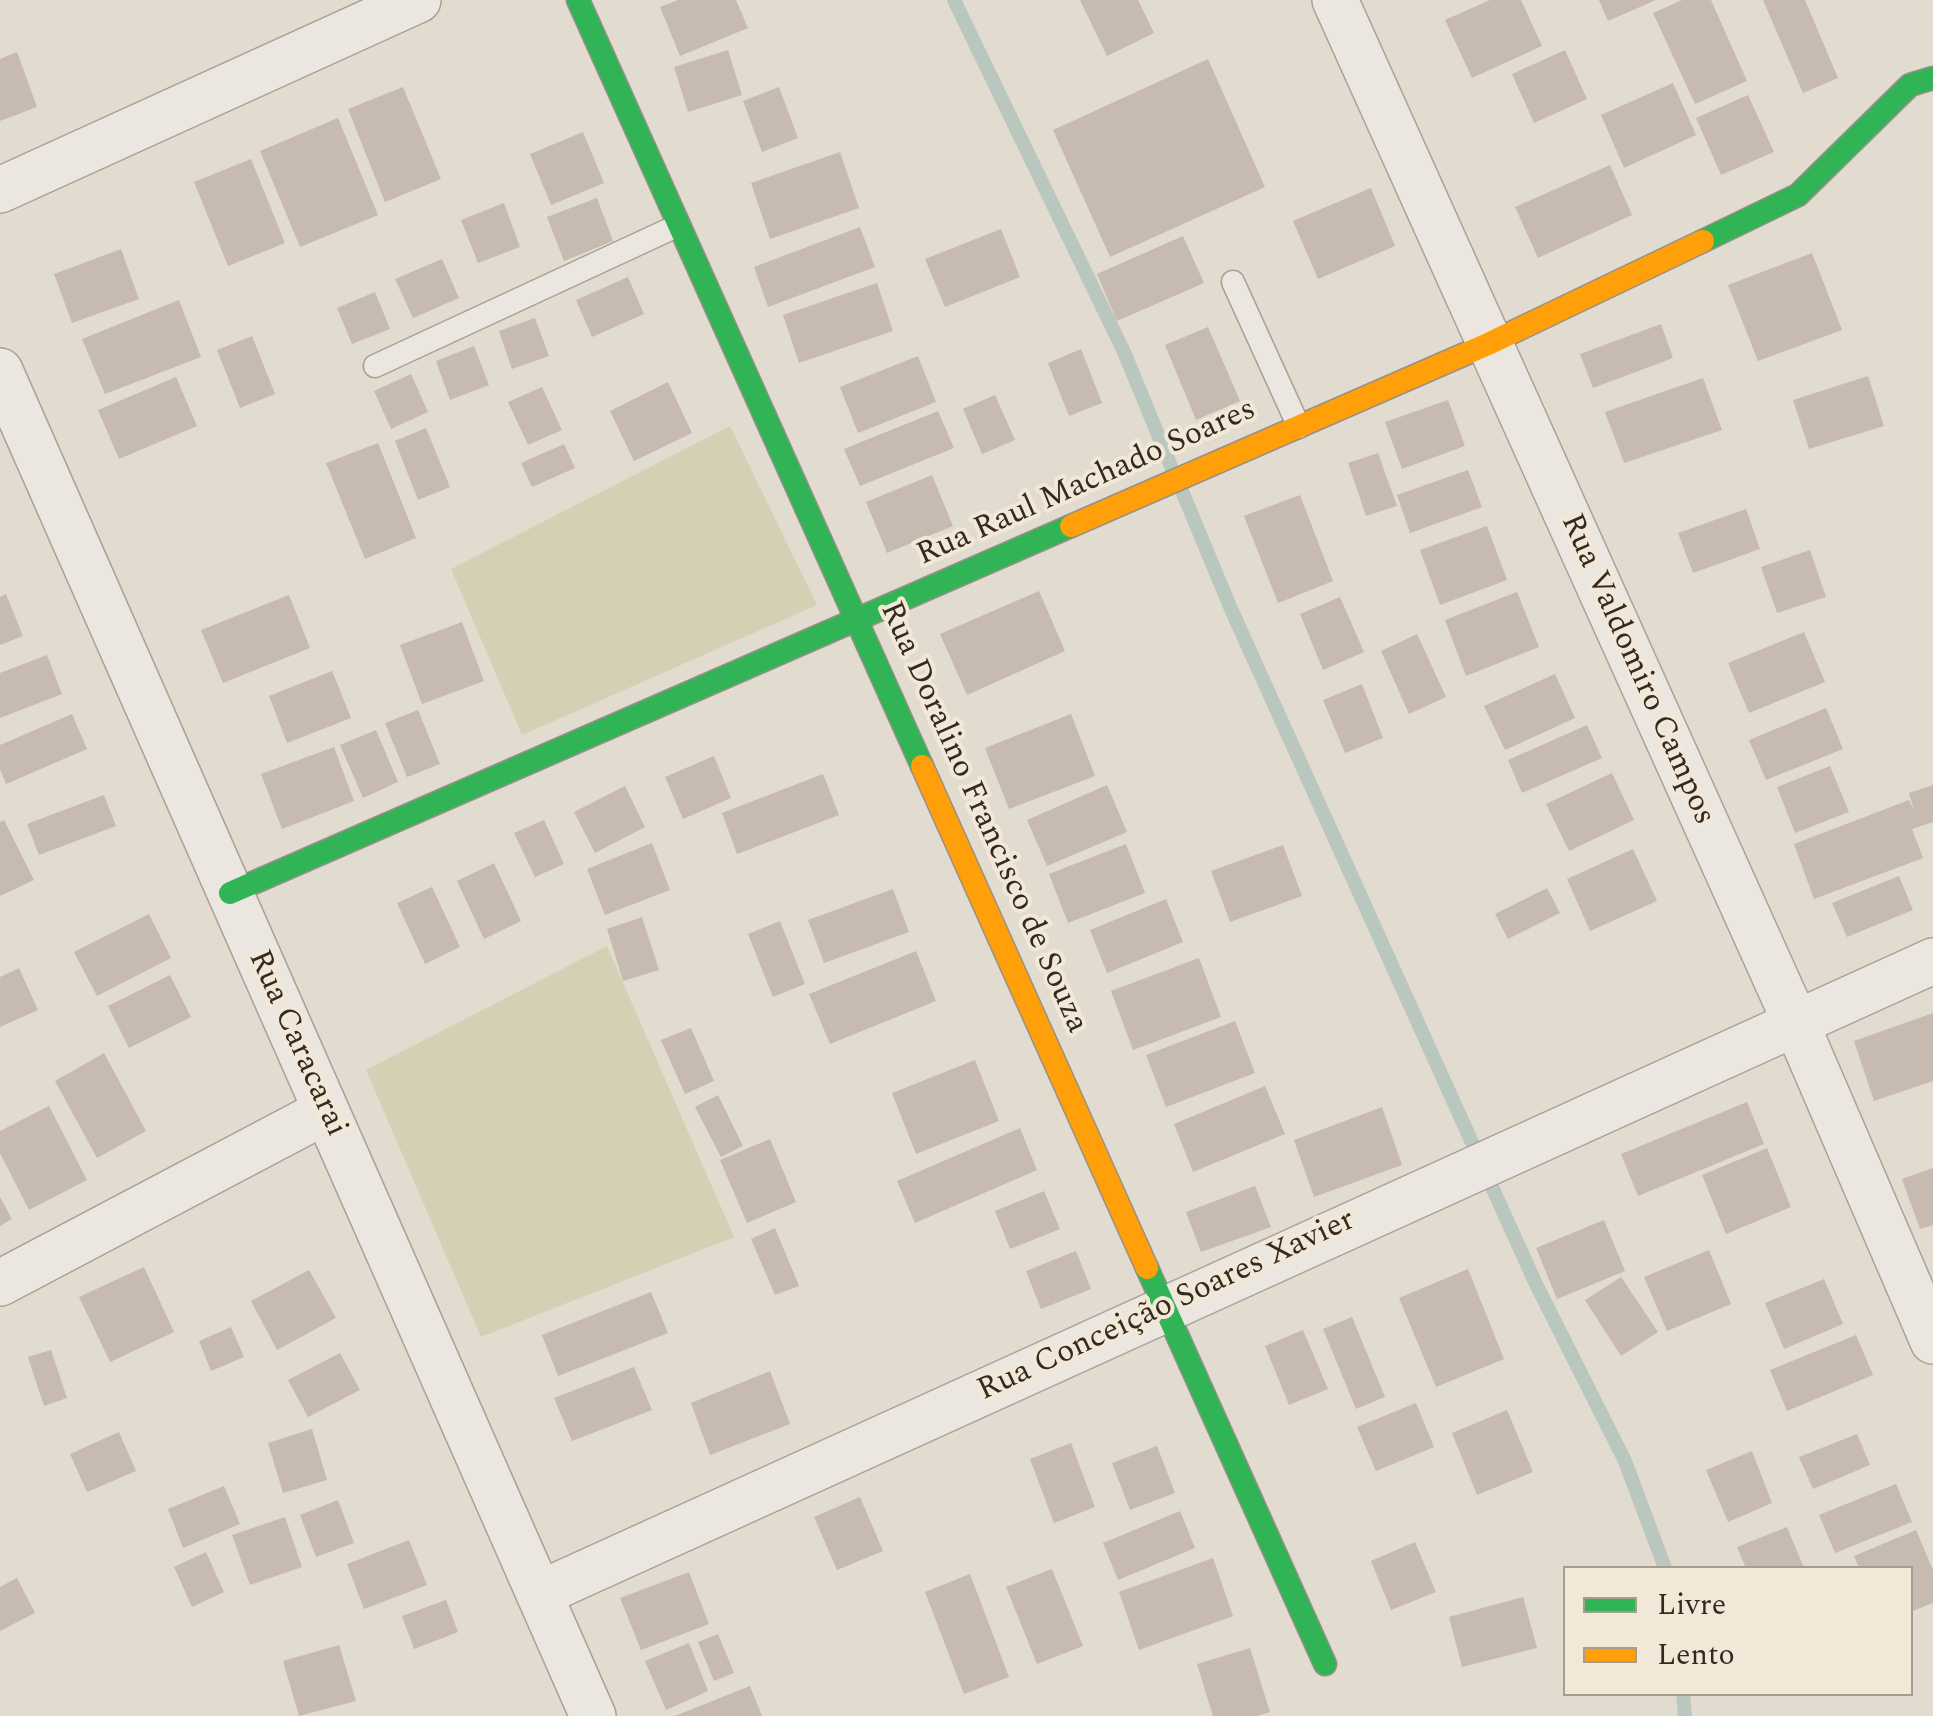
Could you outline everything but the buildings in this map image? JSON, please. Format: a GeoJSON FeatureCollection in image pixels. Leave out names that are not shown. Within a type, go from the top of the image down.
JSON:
{"type":"FeatureCollection","features":[{"type":"Feature","properties":{"kind":"street"},"geometry":{"type":"LineString","coordinates":[[0,190],[418,0]]}},
{"type":"Feature","properties":{"kind":"street","name":"Rua Doralino Francisco de Souza"},"geometry":{"type":"LineString","coordinates":[[578,0],[1325,1664]]}},
{"type":"Feature","properties":{"kind":"street","name":"Rua Valdomiro Campos"},"geometry":{"type":"LineString","coordinates":[[1335,0],[1795,1021],[1933,1342]]}},
{"type":"Feature","properties":{"kind":"street","name":"Rua Raul Machado Soares"},"geometry":{"type":"LineString","coordinates":[[230,893],[1488,344],[1798,194],[1910,85],[1933,78]]}},
{"type":"Feature","properties":{"kind":"street","name":"Rua Caracarai"},"geometry":{"type":"LineString","coordinates":[[0,371],[593,1716]]}},
{"type":"Feature","properties":{"kind":"street","name":"Rua Conceição Soares Xavier"},"geometry":{"type":"LineString","coordinates":[[540,1594],[1933,961]]}},
{"type":"Feature","properties":{"kind":"street"},"geometry":{"type":"LineString","coordinates":[[0,1283],[326,1111]]}},
{"type":"Feature","properties":{"kind":"lane"},"geometry":{"type":"LineString","coordinates":[[375,366],[679,225]]}},
{"type":"Feature","properties":{"kind":"lane"},"geometry":{"type":"LineString","coordinates":[[1233,282],[1299,426]]}},
{"type":"Feature","properties":{"kind":"shaded area"},"geometry":{"type":"Polygon","coordinates":[[[730,426],[817,605],[522,735],[451,569],[730,426]]]}},
{"type":"Feature","properties":{"kind":"shaded area"},"geometry":{"type":"Polygon","coordinates":[[[607,946],[734,1237],[481,1337],[366,1070],[607,946]]]}},
{"type":"Feature","properties":{"kind":"waterway"},"geometry":{"type":"LineString","coordinates":[[954,0],[1124,352],[1173,471]]}},
{"type":"Feature","properties":{"kind":"waterway"},"geometry":{"type":"LineString","coordinates":[[1182,491],[1231,609],[1535,1282],[1625,1461],[1664,1566]]}},
{"type":"Feature","properties":{"kind":"waterway"},"geometry":{"type":"LineString","coordinates":[[1683,1696],[1685,1716]]}},
{"type":"Feature","properties":{"kind":"traffic: fast"},"geometry":{"type":"LineString","coordinates":[[578,0],[922,766]]}},
{"type":"Feature","properties":{"kind":"traffic: fast"},"geometry":{"type":"LineString","coordinates":[[1703,241],[1798,195],[1910,85],[1933,78]]}},
{"type":"Feature","properties":{"kind":"traffic: fast"},"geometry":{"type":"LineString","coordinates":[[230,893],[1071,526]]}},
{"type":"Feature","properties":{"kind":"traffic: fast"},"geometry":{"type":"LineString","coordinates":[[1147,1268],[1325,1664]]}},
{"type":"Feature","properties":{"kind":"traffic: slow"},"geometry":{"type":"LineString","coordinates":[[1071,526],[1488,344],[1703,241]]}},
{"type":"Feature","properties":{"kind":"traffic: slow"},"geometry":{"type":"LineString","coordinates":[[922,766],[1147,1268]]}}]}
